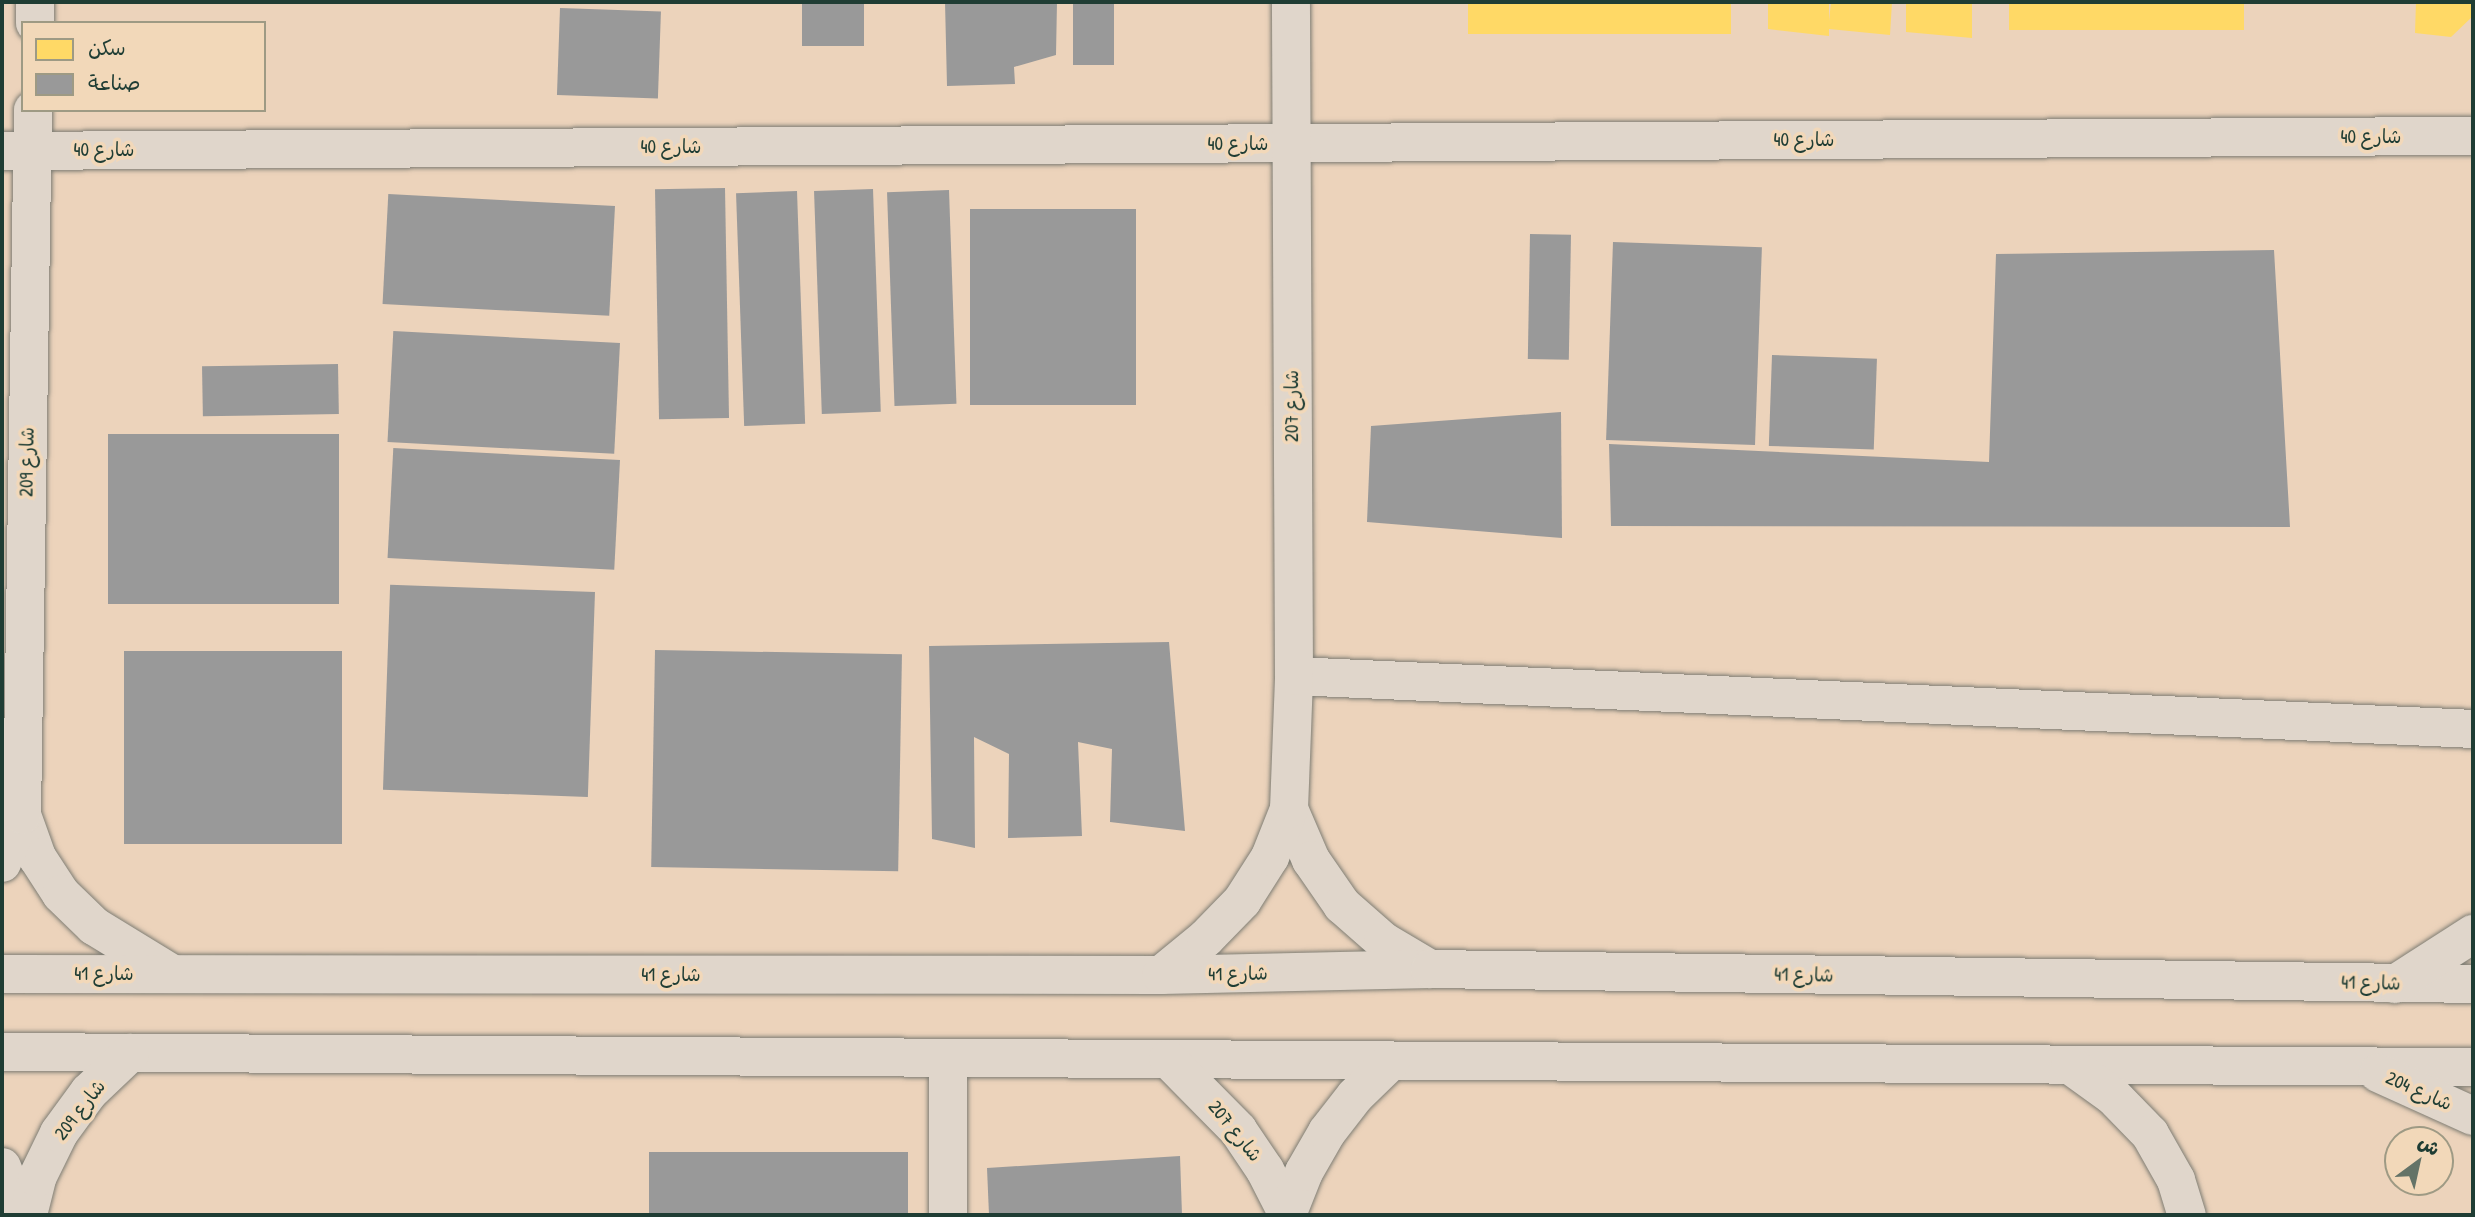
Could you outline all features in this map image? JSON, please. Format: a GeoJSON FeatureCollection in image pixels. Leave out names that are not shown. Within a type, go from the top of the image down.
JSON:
{"type":"FeatureCollection","features":[{"type":"Feature","properties":{"kind":"street"},"geometry":{"type":"LineString","coordinates":[[34,21],[35,2]]}},
{"type":"Feature","properties":{"kind":"street","name":"شارع 207"},"geometry":{"type":"LineString","coordinates":[[1161,975],[1206,938],[1242,901],[1269,858],[1289,809],[1294,676],[1291,2]]}},
{"type":"Feature","properties":{"kind":"street","name":"شارع 209"},"geometry":{"type":"LineString","coordinates":[[32,112],[17,151],[22,815],[37,856],[61,894],[93,926],[173,974]]}},
{"type":"Feature","properties":{"kind":"street","name":"شارع 40"},"geometry":{"type":"LineString","coordinates":[[17,151],[2473,136]]}},
{"type":"Feature","properties":{"kind":"street"},"geometry":{"type":"LineString","coordinates":[[1294,676],[2473,729]]}},
{"type":"Feature","properties":{"kind":"street","name":"شارع 207"},"geometry":{"type":"LineString","coordinates":[[1289,809],[1311,860],[1342,905],[1383,941],[1430,969]]}},
{"type":"Feature","properties":{"kind":"street","name":"شارع 209"},"geometry":{"type":"LineString","coordinates":[[2,863],[22,815]]}},
{"type":"Feature","properties":{"kind":"street"},"geometry":{"type":"LineString","coordinates":[[2395,984],[2473,934]]}},
{"type":"Feature","properties":{"kind":"street","name":"شارع 41"},"geometry":{"type":"LineString","coordinates":[[2,974],[1161,975],[1430,969],[2473,984]]}},
{"type":"Feature","properties":{"kind":"street"},"geometry":{"type":"LineString","coordinates":[[2,1052],[2473,1067]]}},
{"type":"Feature","properties":{"kind":"street","name":"شارع 209"},"geometry":{"type":"LineString","coordinates":[[28,1215],[37,1178],[59,1133],[89,1092],[130,1053]]}},
{"type":"Feature","properties":{"kind":"street"},"geometry":{"type":"LineString","coordinates":[[948,1058],[948,1215]]}},
{"type":"Feature","properties":{"kind":"street","name":"شارع 207"},"geometry":{"type":"LineString","coordinates":[[1168,1059],[1238,1130],[1265,1170],[1287,1214]]}},
{"type":"Feature","properties":{"kind":"street","name":"شارع 207"},"geometry":{"type":"LineString","coordinates":[[1287,1214],[1304,1171],[1327,1132],[1355,1096],[1391,1061]]}},
{"type":"Feature","properties":{"kind":"street"},"geometry":{"type":"LineString","coordinates":[[2070,1065],[2113,1096],[2150,1134],[2176,1180],[2187,1215]]}},
{"type":"Feature","properties":{"kind":"street","name":"شارع 204"},"geometry":{"type":"LineString","coordinates":[[2364,1067],[2473,1115]]}},
{"type":"Feature","properties":{"kind":"street"},"geometry":{"type":"LineString","coordinates":[[2,1167],[21,1215]]}},
{"type":"Feature","properties":{"kind":"shaded area"},"geometry":{"type":"Polygon","coordinates":[[[2,2],[2473,2],[2473,1215],[2,1215],[2,2]]]}},
{"type":"Feature","properties":{"kind":"building: سكن"},"geometry":{"type":"Polygon","coordinates":[[[1468,2],[1731,2],[1731,34],[1468,34],[1468,2]]]}},
{"type":"Feature","properties":{"kind":"building: سكن"},"geometry":{"type":"Polygon","coordinates":[[[1768,2],[1829,2],[1829,21],[1831,2],[1892,2],[1890,35],[1829,29],[1829,36],[1768,29],[1768,2]]]}},
{"type":"Feature","properties":{"kind":"building: سكن"},"geometry":{"type":"Polygon","coordinates":[[[1906,2],[1972,2],[1972,38],[1906,32],[1906,2]]]}},
{"type":"Feature","properties":{"kind":"building: سكن"},"geometry":{"type":"Polygon","coordinates":[[[2009,2],[2244,2],[2244,30],[2009,30],[2009,2]]]}},
{"type":"Feature","properties":{"kind":"building: سكن"},"geometry":{"type":"Polygon","coordinates":[[[2416,2],[2473,2],[2473,16],[2451,37],[2415,33],[2416,2]]]}},
{"type":"Feature","properties":{"kind":"building: صناعة"},"geometry":{"type":"Polygon","coordinates":[[[802,2],[864,2],[864,46],[802,46],[802,2]]]}},
{"type":"Feature","properties":{"kind":"building: صناعة"},"geometry":{"type":"Polygon","coordinates":[[[945,2],[1057,2],[1056,55],[1014,67],[1015,84],[947,86],[945,2]]]}},
{"type":"Feature","properties":{"kind":"building: صناعة"},"geometry":{"type":"Polygon","coordinates":[[[1073,2],[1114,2],[1114,65],[1073,65],[1073,2]]]}},
{"type":"Feature","properties":{"kind":"building: صناعة"},"geometry":{"type":"Polygon","coordinates":[[[560,8],[661,12],[658,98],[557,95],[560,8]]]}},
{"type":"Feature","properties":{"kind":"building: صناعة"},"geometry":{"type":"Polygon","coordinates":[[[725,188],[729,418],[659,419],[655,189],[725,188]]]}},
{"type":"Feature","properties":{"kind":"building: صناعة"},"geometry":{"type":"Polygon","coordinates":[[[873,189],[881,412],[822,414],[814,191],[873,189]]]}},
{"type":"Feature","properties":{"kind":"building: صناعة"},"geometry":{"type":"Polygon","coordinates":[[[949,190],[956,404],[895,406],[887,192],[949,190]]]}},
{"type":"Feature","properties":{"kind":"building: صناعة"},"geometry":{"type":"Polygon","coordinates":[[[797,191],[805,424],[744,426],[736,193],[797,191]]]}},
{"type":"Feature","properties":{"kind":"building: صناعة"},"geometry":{"type":"Polygon","coordinates":[[[388,194],[615,206],[609,316],[383,304],[388,194]]]}},
{"type":"Feature","properties":{"kind":"building: صناعة"},"geometry":{"type":"Polygon","coordinates":[[[970,209],[1136,209],[1136,405],[970,405],[970,209]]]}},
{"type":"Feature","properties":{"kind":"building: صناعة"},"geometry":{"type":"Polygon","coordinates":[[[1530,234],[1571,235],[1569,360],[1528,359],[1530,234]]]}},
{"type":"Feature","properties":{"kind":"building: صناعة"},"geometry":{"type":"Polygon","coordinates":[[[1613,242],[1762,247],[1755,445],[1606,440],[1613,242]]]}},
{"type":"Feature","properties":{"kind":"building: صناعة"},"geometry":{"type":"Polygon","coordinates":[[[2274,250],[2290,527],[1611,526],[1609,444],[1989,462],[1996,254],[2274,250]]]}},
{"type":"Feature","properties":{"kind":"building: صناعة"},"geometry":{"type":"Polygon","coordinates":[[[393,331],[620,343],[614,454],[388,442],[393,331]]]}},
{"type":"Feature","properties":{"kind":"building: صناعة"},"geometry":{"type":"Polygon","coordinates":[[[1772,355],[1877,359],[1874,450],[1769,446],[1772,355]]]}},
{"type":"Feature","properties":{"kind":"building: صناعة"},"geometry":{"type":"Polygon","coordinates":[[[338,364],[339,414],[203,416],[202,366],[338,364]]]}},
{"type":"Feature","properties":{"kind":"building: صناعة"},"geometry":{"type":"Polygon","coordinates":[[[1561,412],[1562,538],[1367,522],[1371,426],[1561,412]]]}},
{"type":"Feature","properties":{"kind":"building: صناعة"},"geometry":{"type":"Polygon","coordinates":[[[108,434],[339,434],[339,604],[108,604],[108,434]]]}},
{"type":"Feature","properties":{"kind":"building: صناعة"},"geometry":{"type":"Polygon","coordinates":[[[393,448],[620,460],[614,570],[388,558],[393,448]]]}},
{"type":"Feature","properties":{"kind":"building: صناعة"},"geometry":{"type":"Polygon","coordinates":[[[390,585],[595,592],[588,797],[383,790],[390,585]]]}},
{"type":"Feature","properties":{"kind":"building: صناعة"},"geometry":{"type":"Polygon","coordinates":[[[1169,642],[1185,831],[1110,822],[1112,749],[1078,742],[1082,836],[1008,838],[1009,754],[974,737],[975,848],[932,839],[929,646],[1169,642]]]}},
{"type":"Feature","properties":{"kind":"building: صناعة"},"geometry":{"type":"Polygon","coordinates":[[[655,650],[902,654],[898,871],[651,867],[655,650]]]}},
{"type":"Feature","properties":{"kind":"building: صناعة"},"geometry":{"type":"Polygon","coordinates":[[[124,651],[342,651],[342,844],[124,844],[124,651]]]}},
{"type":"Feature","properties":{"kind":"building: صناعة"},"geometry":{"type":"Polygon","coordinates":[[[649,1152],[908,1152],[908,1215],[649,1215],[649,1152]]]}},
{"type":"Feature","properties":{"kind":"building: صناعة"},"geometry":{"type":"Polygon","coordinates":[[[1180,1156],[1182,1215],[989,1215],[987,1168],[1180,1156]]]}}]}
